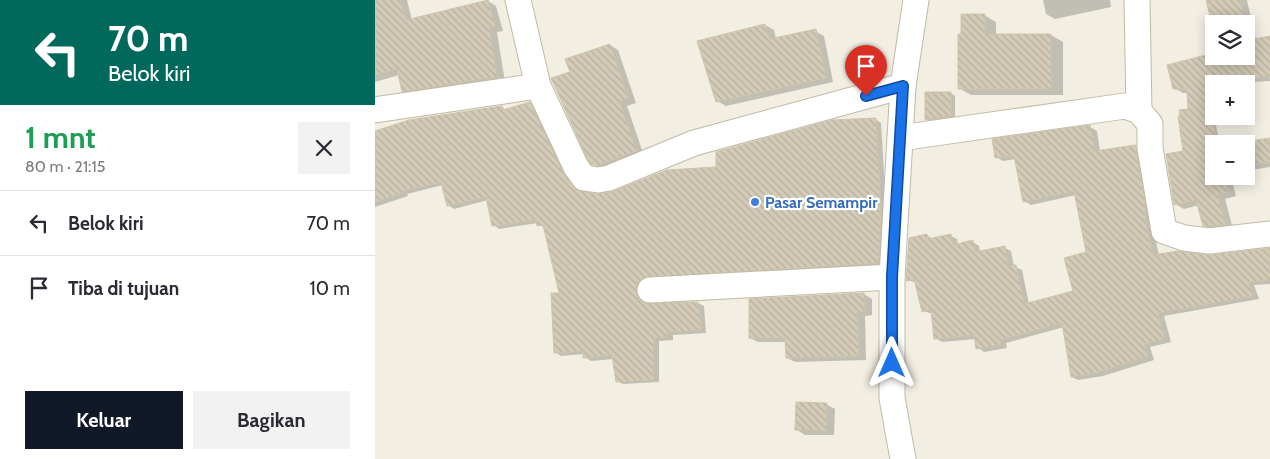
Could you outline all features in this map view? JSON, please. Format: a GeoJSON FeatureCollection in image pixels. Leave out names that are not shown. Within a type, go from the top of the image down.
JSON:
{"type":"FeatureCollection","features":[{"type":"Feature","properties":{"kind":"street"},"geometry":{"type":"LineString","coordinates":[[519,0],[538,86],[576,167],[584,178],[598,180],[609,178],[694,143],[903,86]]}},
{"type":"Feature","properties":{"kind":"street"},"geometry":{"type":"LineString","coordinates":[[903,459],[892,398],[892,277],[903,86],[915,0]]}},
{"type":"Feature","properties":{"kind":"street"},"geometry":{"type":"LineString","coordinates":[[1137,0],[1139,111]]}},
{"type":"Feature","properties":{"kind":"street"},"geometry":{"type":"LineString","coordinates":[[375,110],[538,86]]}},
{"type":"Feature","properties":{"kind":"street"},"geometry":{"type":"LineString","coordinates":[[900,138],[1125,106],[1139,111],[1150,124],[1150,148],[1164,231],[1185,238],[1209,241],[1270,234]]}},
{"type":"Feature","properties":{"kind":"street"},"geometry":{"type":"LineString","coordinates":[[649,290],[892,277]]}},
{"type":"Feature","properties":{"kind":"building"},"geometry":{"type":"Polygon","coordinates":[[[375,0],[400,0],[406,20],[488,0],[495,26],[489,28],[497,77],[402,92],[397,69],[375,75],[375,0]]]}},
{"type":"Feature","properties":{"kind":"building"},"geometry":{"type":"Polygon","coordinates":[[[1206,0],[1240,0],[1244,15],[1210,15],[1206,0]]]}},
{"type":"Feature","properties":{"kind":"building"},"geometry":{"type":"Polygon","coordinates":[[[961,14],[985,14],[985,34],[1051,34],[1051,89],[958,89],[958,34],[961,34],[961,14]]]}},
{"type":"Feature","properties":{"kind":"building"},"geometry":{"type":"Polygon","coordinates":[[[765,24],[770,39],[816,29],[826,78],[716,102],[697,41],[765,24]]]}},
{"type":"Feature","properties":{"kind":"building"},"geometry":{"type":"Polygon","coordinates":[[[1270,36],[1270,75],[1255,78],[1255,75],[1205,75],[1205,125],[1214,125],[1214,135],[1205,135],[1205,185],[1226,185],[1228,192],[1217,195],[1226,225],[1203,226],[1196,200],[1174,205],[1166,154],[1183,151],[1178,116],[1180,116],[1179,110],[1188,109],[1187,89],[1173,89],[1167,65],[1205,55],[1205,65],[1255,65],[1255,39],[1270,36]]]}},
{"type":"Feature","properties":{"kind":"building"},"geometry":{"type":"Polygon","coordinates":[[[610,44],[628,98],[619,101],[637,151],[598,165],[592,165],[551,78],[570,72],[565,59],[610,44]]]}},
{"type":"Feature","properties":{"kind":"building"},"geometry":{"type":"Polygon","coordinates":[[[925,92],[951,92],[951,116],[925,120],[925,92]]]}},
{"type":"Feature","properties":{"kind":"building"},"geometry":{"type":"Polygon","coordinates":[[[530,102],[564,175],[577,190],[596,194],[614,191],[667,170],[716,167],[716,152],[832,120],[876,118],[881,216],[878,263],[643,278],[637,283],[636,291],[638,298],[644,303],[698,302],[701,330],[667,332],[667,337],[654,338],[653,380],[616,382],[612,355],[583,358],[583,351],[554,353],[551,293],[559,293],[543,225],[537,226],[536,220],[492,226],[486,197],[447,206],[441,182],[402,191],[403,193],[375,202],[375,131],[409,120],[502,106],[503,110],[530,102]]]}},
{"type":"Feature","properties":{"kind":"building"},"geometry":{"type":"Polygon","coordinates":[[[1090,125],[1095,151],[1136,145],[1146,212],[1144,212],[1153,255],[1178,251],[1211,255],[1270,248],[1270,280],[1249,282],[1253,296],[1158,313],[1165,339],[1144,344],[1148,356],[1096,373],[1071,377],[1062,323],[1000,340],[1001,345],[976,349],[974,335],[934,339],[931,309],[922,312],[914,279],[906,281],[909,238],[927,234],[928,239],[951,234],[953,245],[973,240],[975,252],[1005,246],[1008,266],[1016,265],[1024,304],[1073,291],[1064,258],[1086,252],[1074,191],[1023,202],[1014,156],[995,158],[992,139],[1090,125]]]}},
{"type":"Feature","properties":{"kind":"building"},"geometry":{"type":"Polygon","coordinates":[[[1270,138],[1270,162],[1255,164],[1255,140],[1270,138]]]}},
{"type":"Feature","properties":{"kind":"building"},"geometry":{"type":"Polygon","coordinates":[[[864,293],[865,311],[857,312],[859,356],[786,358],[785,338],[749,338],[749,299],[864,293]]]}},
{"type":"Feature","properties":{"kind":"building"},"geometry":{"type":"Polygon","coordinates":[[[796,402],[827,403],[826,431],[795,430],[796,402]]]}},
{"type":"Feature","properties":{"kind":"place","name":"Pasar Semampir"},"geometry":{"type":"Point","coordinates":[755,202]}},
{"type":"Feature","properties":{"kind":"route"},"geometry":{"type":"LineString","coordinates":[[866,96],[903,86],[892,277],[892,363]]}}]}
